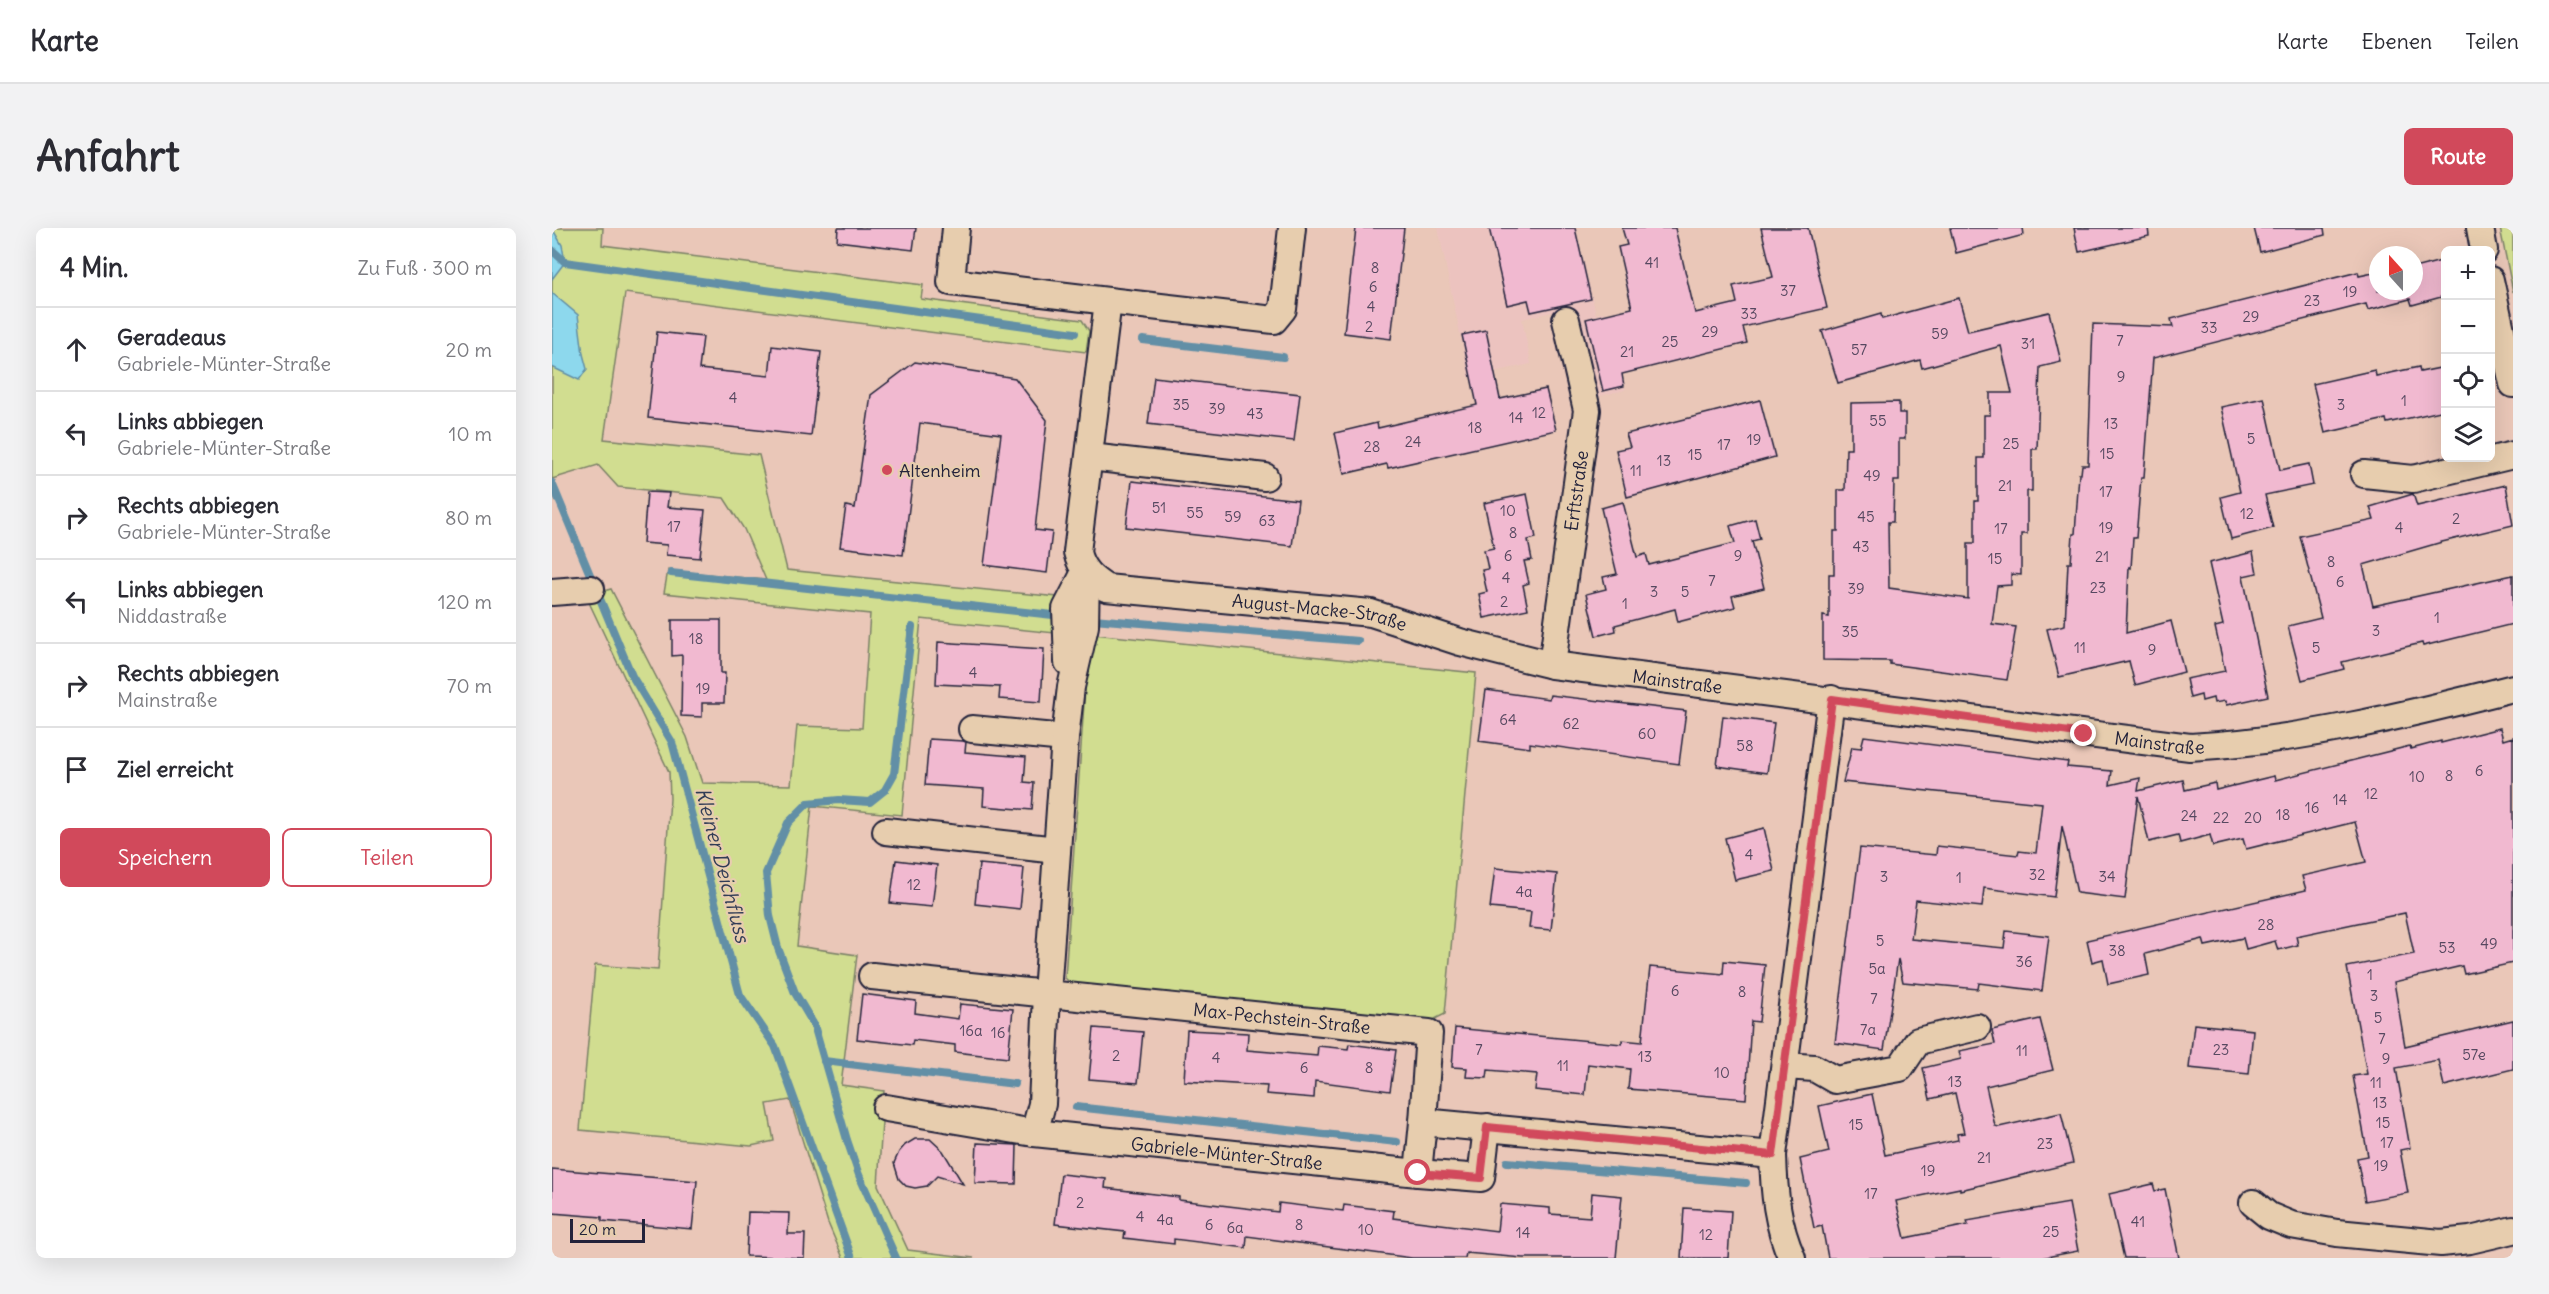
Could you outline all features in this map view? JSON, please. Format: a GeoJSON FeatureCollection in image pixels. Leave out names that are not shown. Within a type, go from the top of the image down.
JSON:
{"type":"FeatureCollection","features":[{"type":"Feature","properties":{"kind":"street"},"geometry":{"type":"LineString","coordinates":[[956,228],[951,282],[1274,320],[1283,309],[1292,228]]}},
{"type":"Feature","properties":{"kind":"street"},"geometry":{"type":"LineString","coordinates":[[2480,228],[2483,246]]}},
{"type":"Feature","properties":{"kind":"street"},"geometry":{"type":"LineString","coordinates":[[2494,300],[2513,384]]}},
{"type":"Feature","properties":{"kind":"street"},"geometry":{"type":"LineString","coordinates":[[1034,1133],[1042,1104],[1047,994],[1065,738],[1071,687],[1086,626],[1086,572],[1079,562],[1077,552],[1108,301]]}},
{"type":"Feature","properties":{"kind":"street","name":"Erftstraße"},"geometry":{"type":"LineString","coordinates":[[1552,665],[1587,410],[1566,320]]}},
{"type":"Feature","properties":{"kind":"street"},"geometry":{"type":"LineString","coordinates":[[2364,474],[2413,479],[2513,455]]}},
{"type":"Feature","properties":{"kind":"street"},"geometry":{"type":"LineString","coordinates":[[1090,457],[1265,477]]}},
{"type":"Feature","properties":{"kind":"street","name":"August-Macke-Straße"},"geometry":{"type":"LineString","coordinates":[[1086,572],[1107,588],[1371,613],[1460,642],[1552,665]]}},
{"type":"Feature","properties":{"kind":"street"},"geometry":{"type":"LineString","coordinates":[[552,592],[591,589]]}},
{"type":"Feature","properties":{"kind":"street","name":"Mainstraße"},"geometry":{"type":"LineString","coordinates":[[1552,665],[1832,699],[2108,738],[2190,747],[2245,744],[2292,736],[2410,714],[2513,688]]}},
{"type":"Feature","properties":{"kind":"street"},"geometry":{"type":"LineString","coordinates":[[1792,1258],[1784,1241],[1774,1199],[1773,1155],[1832,699]]}},
{"type":"Feature","properties":{"kind":"street"},"geometry":{"type":"LineString","coordinates":[[972,729],[1065,738]]}},
{"type":"Feature","properties":{"kind":"street"},"geometry":{"type":"LineString","coordinates":[[886,831],[1057,850]]}},
{"type":"Feature","properties":{"kind":"street"},"geometry":{"type":"LineString","coordinates":[[872,976],[1047,994]]}},
{"type":"Feature","properties":{"kind":"street","name":"Max-Pechstein-Straße"},"geometry":{"type":"LineString","coordinates":[[1047,994],[1429,1033],[1423,1122]]}},
{"type":"Feature","properties":{"kind":"street"},"geometry":{"type":"LineString","coordinates":[[1785,1066],[1814,1068],[1835,1080],[1900,1068],[1918,1041],[1977,1027]]}},
{"type":"Feature","properties":{"kind":"street","name":"Gabriele-Münter-Straße"},"geometry":{"type":"LineString","coordinates":[[886,1108],[1034,1133],[1481,1178],[1487,1127]]}},
{"type":"Feature","properties":{"kind":"street"},"geometry":{"type":"LineString","coordinates":[[1418,1173],[1423,1122],[1773,1155]]}},
{"type":"Feature","properties":{"kind":"street"},"geometry":{"type":"LineString","coordinates":[[2253,1203],[2269,1216],[2291,1225],[2337,1233],[2441,1243],[2513,1230]]}},
{"type":"Feature","properties":{"kind":"shaded area"},"geometry":{"type":"Polygon","coordinates":[[[1438,228],[1576,228],[1596,314],[1606,312],[1625,390],[1595,397],[1573,307],[1522,319],[1531,364],[1469,377],[1438,228]]]}},
{"type":"Feature","properties":{"kind":"green space"},"geometry":{"type":"Polygon","coordinates":[[[552,228],[603,228],[602,245],[923,285],[921,299],[1082,320],[1089,331],[1086,352],[625,293],[604,439],[759,455],[787,570],[1058,597],[1055,633],[921,619],[902,815],[812,806],[797,946],[857,955],[841,1085],[884,1091],[878,1185],[908,1250],[974,1258],[843,1258],[828,1223],[790,1100],[767,1104],[774,1141],[751,1146],[580,1130],[595,965],[658,970],[670,799],[669,772],[586,596],[611,589],[687,737],[702,783],[791,785],[797,726],[862,728],[870,614],[664,593],[668,570],[766,580],[744,529],[724,498],[618,487],[598,465],[552,479],[552,228]]]}},
{"type":"Feature","properties":{"kind":"green space"},"geometry":{"type":"Polygon","coordinates":[[[2500,228],[2513,228],[2513,292],[2500,228]]]}},
{"type":"Feature","properties":{"kind":"green space"},"geometry":{"type":"Polygon","coordinates":[[[1093,634],[1476,673],[1445,1014],[1423,1025],[1075,987],[1065,978],[1087,660],[1093,634]]]}},
{"type":"Feature","properties":{"kind":"water"},"geometry":{"type":"Polygon","coordinates":[[[552,228],[562,245],[565,262],[552,279],[552,228]]]}},
{"type":"Feature","properties":{"kind":"water"},"geometry":{"type":"Polygon","coordinates":[[[552,293],[578,315],[587,369],[579,380],[552,367],[552,293]]]}},
{"type":"Feature","properties":{"kind":"building"},"geometry":{"type":"Polygon","coordinates":[[[838,228],[916,228],[913,250],[837,241],[838,228]]]}},
{"type":"Feature","properties":{"kind":"building"},"geometry":{"type":"Polygon","coordinates":[[[1356,228],[1404,228],[1391,339],[1344,333],[1356,228]]]}},
{"type":"Feature","properties":{"kind":"building"},"geometry":{"type":"Polygon","coordinates":[[[1489,228],[1575,228],[1591,299],[1531,312],[1528,300],[1507,305],[1489,228]]]}},
{"type":"Feature","properties":{"kind":"building"},"geometry":{"type":"Polygon","coordinates":[[[1622,228],[1675,228],[1695,313],[1737,303],[1733,286],[1773,277],[1761,228],[1808,228],[1827,308],[1743,327],[1747,343],[1622,374],[1624,386],[1603,391],[1586,319],[1632,308],[1618,247],[1627,245],[1622,228]]]}},
{"type":"Feature","properties":{"kind":"building"},"geometry":{"type":"Polygon","coordinates":[[[1950,228],[2023,228],[2024,235],[1956,253],[1950,228]]]}},
{"type":"Feature","properties":{"kind":"building"},"geometry":{"type":"Polygon","coordinates":[[[2074,228],[2148,228],[2149,236],[2079,252],[2074,228]]]}},
{"type":"Feature","properties":{"kind":"building"},"geometry":{"type":"Polygon","coordinates":[[[2254,228],[2324,228],[2325,235],[2260,252],[2254,228]]]}},
{"type":"Feature","properties":{"kind":"building"},"geometry":{"type":"Polygon","coordinates":[[[2441,261],[2441,297],[2412,305],[2410,300],[2423,300],[2423,266],[2441,261]]]}},
{"type":"Feature","properties":{"kind":"building"},"geometry":{"type":"Polygon","coordinates":[[[2358,272],[2359,276],[2369,274],[2369,300],[2406,300],[2368,310],[2366,304],[2153,358],[2144,477],[2141,477],[2136,538],[2133,538],[2131,568],[2129,567],[2126,633],[2171,621],[2184,672],[2135,685],[2129,661],[2059,677],[2047,629],[2065,625],[2068,563],[2071,563],[2073,534],[2075,534],[2079,474],[2081,474],[2082,465],[2088,465],[2093,324],[2173,327],[2171,319],[2358,272]]]}},
{"type":"Feature","properties":{"kind":"building"},"geometry":{"type":"Polygon","coordinates":[[[1959,298],[1968,331],[2049,312],[2061,362],[2040,367],[2037,449],[2032,449],[2032,491],[2027,491],[2027,534],[2021,534],[2021,575],[2011,574],[2011,585],[1997,586],[1992,624],[2016,627],[2007,680],[1890,664],[1890,661],[1823,660],[1823,616],[1829,617],[1829,574],[1834,574],[1834,531],[1838,531],[1838,490],[1845,490],[1846,449],[1851,449],[1851,403],[1899,402],[1899,413],[1905,413],[1905,439],[1899,439],[1899,481],[1894,481],[1893,522],[1888,522],[1889,588],[1968,599],[1968,543],[1975,543],[1978,458],[1984,458],[1984,415],[1990,415],[1990,393],[2012,393],[2001,346],[1922,368],[1920,360],[1838,383],[1822,331],[1881,314],[1882,319],[1959,298]]]}},
{"type":"Feature","properties":{"kind":"building"},"geometry":{"type":"Polygon","coordinates":[[[1486,330],[1500,399],[1546,389],[1556,430],[1388,468],[1387,464],[1344,474],[1335,433],[1377,423],[1378,428],[1477,405],[1462,335],[1486,330]]]}},
{"type":"Feature","properties":{"kind":"building"},"geometry":{"type":"Polygon","coordinates":[[[657,332],[703,337],[699,369],[769,376],[772,346],[821,352],[811,436],[648,418],[657,332]]]}},
{"type":"Feature","properties":{"kind":"building","name":"Altenheim"},"geometry":{"type":"Polygon","coordinates":[[[915,362],[1015,378],[1047,420],[1035,530],[1052,532],[1047,573],[984,565],[1001,434],[920,423],[903,555],[840,547],[846,506],[855,508],[871,395],[915,362]]]}},
{"type":"Feature","properties":{"kind":"building"},"geometry":{"type":"Polygon","coordinates":[[[2419,367],[2420,372],[2441,368],[2441,411],[2387,423],[2386,419],[2325,433],[2313,384],[2375,370],[2376,376],[2419,367]]]}},
{"type":"Feature","properties":{"kind":"building"},"geometry":{"type":"Polygon","coordinates":[[[1154,377],[1300,394],[1294,441],[1148,424],[1154,377]]]}},
{"type":"Feature","properties":{"kind":"building"},"geometry":{"type":"Polygon","coordinates":[[[2264,398],[2280,470],[2309,464],[2313,485],[2265,495],[2273,528],[2231,539],[2221,497],[2240,492],[2221,407],[2264,398]]]}},
{"type":"Feature","properties":{"kind":"building"},"geometry":{"type":"Polygon","coordinates":[[[1760,400],[1775,457],[1627,497],[1616,450],[1630,447],[1626,434],[1760,400]]]}},
{"type":"Feature","properties":{"kind":"building"},"geometry":{"type":"Polygon","coordinates":[[[1132,481],[1298,500],[1292,546],[1126,527],[1132,481]]]}},
{"type":"Feature","properties":{"kind":"building"},"geometry":{"type":"Polygon","coordinates":[[[2506,485],[2513,525],[2442,542],[2363,565],[2373,606],[2513,575],[2513,624],[2423,646],[2422,643],[2342,662],[2344,669],[2302,680],[2288,626],[2321,618],[2300,536],[2374,520],[2370,507],[2413,494],[2417,506],[2506,485]]]}},
{"type":"Feature","properties":{"kind":"building"},"geometry":{"type":"Polygon","coordinates":[[[647,492],[669,493],[667,507],[705,510],[700,558],[666,555],[667,545],[643,543],[647,492]]]}},
{"type":"Feature","properties":{"kind":"building"},"geometry":{"type":"Polygon","coordinates":[[[1527,494],[1536,538],[1528,540],[1532,560],[1524,561],[1529,583],[1523,585],[1528,609],[1484,618],[1479,594],[1487,592],[1482,570],[1488,569],[1484,550],[1494,548],[1484,503],[1527,494]]]}},
{"type":"Feature","properties":{"kind":"building"},"geometry":{"type":"Polygon","coordinates":[[[1623,502],[1637,557],[1646,554],[1649,565],[1735,543],[1730,526],[1755,519],[1760,539],[1752,541],[1764,588],[1732,596],[1735,607],[1678,622],[1675,609],[1615,625],[1616,631],[1596,636],[1586,594],[1606,589],[1603,577],[1617,574],[1601,508],[1623,502]]]}},
{"type":"Feature","properties":{"kind":"building"},"geometry":{"type":"Polygon","coordinates":[[[2253,552],[2257,573],[2243,576],[2268,696],[2226,705],[2225,701],[2214,703],[2213,698],[2202,701],[2201,695],[2190,698],[2186,679],[2225,671],[2215,627],[2223,625],[2209,563],[2253,552]]]}},
{"type":"Feature","properties":{"kind":"building"},"geometry":{"type":"Polygon","coordinates":[[[672,620],[721,620],[721,673],[725,673],[724,703],[702,703],[702,717],[681,716],[682,655],[672,656],[672,620]]]}},
{"type":"Feature","properties":{"kind":"building"},"geometry":{"type":"Polygon","coordinates":[[[938,642],[1044,649],[1041,702],[999,699],[1000,687],[936,684],[938,642]]]}},
{"type":"Feature","properties":{"kind":"building"},"geometry":{"type":"Polygon","coordinates":[[[1486,690],[1549,699],[1550,695],[1686,711],[1679,764],[1530,743],[1530,748],[1479,741],[1486,690]]]}},
{"type":"Feature","properties":{"kind":"building"},"geometry":{"type":"Polygon","coordinates":[[[1723,716],[1774,723],[1767,773],[1717,766],[1723,716]]]}},
{"type":"Feature","properties":{"kind":"building"},"geometry":{"type":"Polygon","coordinates":[[[2500,728],[2503,740],[2513,737],[2513,963],[2464,974],[2462,966],[2394,982],[2405,1046],[2513,1020],[2513,1069],[2444,1086],[2438,1060],[2396,1068],[2410,1148],[2400,1150],[2408,1193],[2365,1201],[2357,1158],[2368,1156],[2353,1076],[2367,1074],[2347,967],[2414,954],[2405,913],[2296,936],[2298,945],[2278,950],[2275,941],[2246,949],[2243,938],[2205,946],[2203,939],[2145,954],[2149,975],[2108,984],[2103,959],[2092,962],[2087,940],[2306,890],[2302,876],[2366,862],[2355,822],[2246,849],[2243,839],[2213,846],[2210,835],[2180,843],[2178,835],[2149,842],[2138,796],[2125,899],[2077,893],[2062,826],[2054,897],[1984,888],[1982,907],[1916,900],[1911,939],[2004,948],[2006,931],[2049,936],[2042,991],[1979,983],[1978,989],[1903,982],[1898,959],[1884,1050],[1835,1043],[1860,848],[1936,855],[1937,846],[2018,855],[2019,851],[2036,853],[2042,803],[1843,782],[1852,747],[1861,748],[1864,736],[2068,762],[2067,767],[2112,771],[2110,785],[2140,778],[2138,791],[2183,780],[2185,790],[2215,783],[2216,790],[2274,776],[2275,780],[2410,746],[2411,749],[2441,741],[2441,743],[2500,728]]]}},
{"type":"Feature","properties":{"kind":"building"},"geometry":{"type":"Polygon","coordinates":[[[929,739],[966,742],[965,752],[1026,757],[1024,782],[1034,783],[1032,810],[983,806],[984,789],[925,785],[929,739]]]}},
{"type":"Feature","properties":{"kind":"building"},"geometry":{"type":"Polygon","coordinates":[[[1764,828],[1774,871],[1735,880],[1725,838],[1764,828]]]}},
{"type":"Feature","properties":{"kind":"building"},"geometry":{"type":"Polygon","coordinates":[[[896,860],[937,865],[932,907],[890,903],[896,860]]]}},
{"type":"Feature","properties":{"kind":"building"},"geometry":{"type":"Polygon","coordinates":[[[979,864],[1024,868],[1020,909],[975,904],[979,864]]]}},
{"type":"Feature","properties":{"kind":"building"},"geometry":{"type":"Polygon","coordinates":[[[1495,868],[1557,874],[1551,930],[1529,928],[1531,912],[1490,908],[1495,868]]]}},
{"type":"Feature","properties":{"kind":"building"},"geometry":{"type":"Polygon","coordinates":[[[1724,961],[1765,965],[1759,1022],[1751,1021],[1746,1099],[1628,1089],[1630,1069],[1588,1064],[1585,1095],[1535,1090],[1537,1074],[1488,1070],[1487,1078],[1466,1077],[1467,1068],[1452,1067],[1455,1028],[1622,1044],[1622,1040],[1642,1042],[1650,967],[1723,974],[1724,961]]]}},
{"type":"Feature","properties":{"kind":"building"},"geometry":{"type":"Polygon","coordinates":[[[862,994],[916,1001],[915,1013],[958,1019],[960,1004],[1013,1009],[1008,1058],[955,1052],[955,1045],[913,1040],[912,1045],[857,1039],[862,994]]]}},
{"type":"Feature","properties":{"kind":"building"},"geometry":{"type":"Polygon","coordinates":[[[2040,1019],[2053,1070],[1986,1086],[1995,1126],[2061,1113],[2073,1163],[1960,1190],[1960,1188],[1896,1201],[1905,1238],[1968,1225],[1967,1221],[2069,1203],[2078,1251],[2041,1258],[1828,1258],[1822,1226],[1814,1228],[1800,1159],[1829,1152],[1819,1106],[1872,1094],[1885,1155],[1958,1140],[1957,1134],[1964,1133],[1955,1093],[1930,1099],[1923,1068],[1961,1059],[1959,1051],[1995,1044],[1992,1030],[2040,1019]]]}},
{"type":"Feature","properties":{"kind":"building"},"geometry":{"type":"Polygon","coordinates":[[[2194,1024],[2253,1030],[2249,1074],[2189,1068],[2194,1024]]]}},
{"type":"Feature","properties":{"kind":"building"},"geometry":{"type":"Polygon","coordinates":[[[1094,1028],[1143,1032],[1138,1083],[1089,1079],[1094,1028]]]}},
{"type":"Feature","properties":{"kind":"building"},"geometry":{"type":"Polygon","coordinates":[[[1187,1030],[1248,1033],[1247,1050],[1317,1056],[1318,1046],[1348,1049],[1349,1044],[1396,1050],[1390,1091],[1315,1081],[1314,1098],[1266,1094],[1267,1086],[1184,1081],[1187,1030]]]}},
{"type":"Feature","properties":{"kind":"building"},"geometry":{"type":"Polygon","coordinates":[[[915,1139],[930,1139],[943,1151],[963,1184],[937,1176],[927,1186],[915,1188],[906,1186],[899,1179],[894,1163],[905,1145],[915,1139]]]}},
{"type":"Feature","properties":{"kind":"building"},"geometry":{"type":"Polygon","coordinates":[[[977,1143],[1017,1145],[1016,1184],[975,1183],[977,1143]]]}},
{"type":"Feature","properties":{"kind":"building"},"geometry":{"type":"Polygon","coordinates":[[[552,1169],[697,1181],[692,1229],[602,1221],[602,1217],[552,1213],[552,1169]]]}},
{"type":"Feature","properties":{"kind":"building"},"geometry":{"type":"Polygon","coordinates":[[[1061,1174],[1106,1179],[1105,1188],[1179,1197],[1179,1200],[1278,1212],[1279,1203],[1343,1211],[1344,1205],[1394,1211],[1393,1218],[1497,1231],[1500,1204],[1550,1208],[1550,1214],[1590,1217],[1592,1193],[1622,1196],[1616,1258],[1523,1258],[1466,1253],[1465,1258],[1412,1258],[1247,1236],[1246,1248],[1174,1239],[1174,1244],[1124,1238],[1125,1232],[1055,1224],[1061,1174]]]}},
{"type":"Feature","properties":{"kind":"building"},"geometry":{"type":"Polygon","coordinates":[[[2153,1184],[2155,1191],[2165,1189],[2179,1258],[2124,1258],[2109,1194],[2153,1184]]]}},
{"type":"Feature","properties":{"kind":"building"},"geometry":{"type":"Polygon","coordinates":[[[1684,1208],[1731,1211],[1728,1258],[1681,1258],[1684,1208]]]}},
{"type":"Feature","properties":{"kind":"building"},"geometry":{"type":"Polygon","coordinates":[[[748,1212],[789,1213],[788,1234],[805,1234],[804,1258],[746,1256],[748,1212]]]}},
{"type":"Feature","properties":{"kind":"waterway"},"geometry":{"type":"LineString","coordinates":[[552,250],[565,262],[1075,333]]}},
{"type":"Feature","properties":{"kind":"waterway"},"geometry":{"type":"LineString","coordinates":[[1143,340],[1283,357]]}},
{"type":"Feature","properties":{"kind":"waterway","name":"Kleiner Deichfluss"},"geometry":{"type":"LineString","coordinates":[[552,483],[632,676],[672,742],[740,995],[775,1046],[852,1258]]}},
{"type":"Feature","properties":{"kind":"waterway"},"geometry":{"type":"LineString","coordinates":[[671,573],[1053,615]]}},
{"type":"Feature","properties":{"kind":"waterway"},"geometry":{"type":"LineString","coordinates":[[1093,619],[1358,641]]}},
{"type":"Feature","properties":{"kind":"waterway"},"geometry":{"type":"LineString","coordinates":[[896,1258],[859,1175],[814,1025],[795,993],[778,948],[770,916],[766,873],[788,823],[808,803],[839,800],[870,802],[885,790],[894,774],[912,627]]}},
{"type":"Feature","properties":{"kind":"waterway"},"geometry":{"type":"LineString","coordinates":[[824,1061],[1015,1084]]}},
{"type":"Feature","properties":{"kind":"waterway"},"geometry":{"type":"LineString","coordinates":[[1076,1107],[1397,1142]]}},
{"type":"Feature","properties":{"kind":"waterway"},"geometry":{"type":"LineString","coordinates":[[1507,1162],[1746,1183]]}},
{"type":"Feature","properties":{"kind":"place","name":"Altenheim"},"geometry":{"type":"Point","coordinates":[887,470]}},
{"type":"Feature","properties":{"kind":"route"},"geometry":{"type":"LineString","coordinates":[[1418,1173],[1481,1178],[1487,1127],[1773,1155],[1832,699],[2084,734]]}}]}
